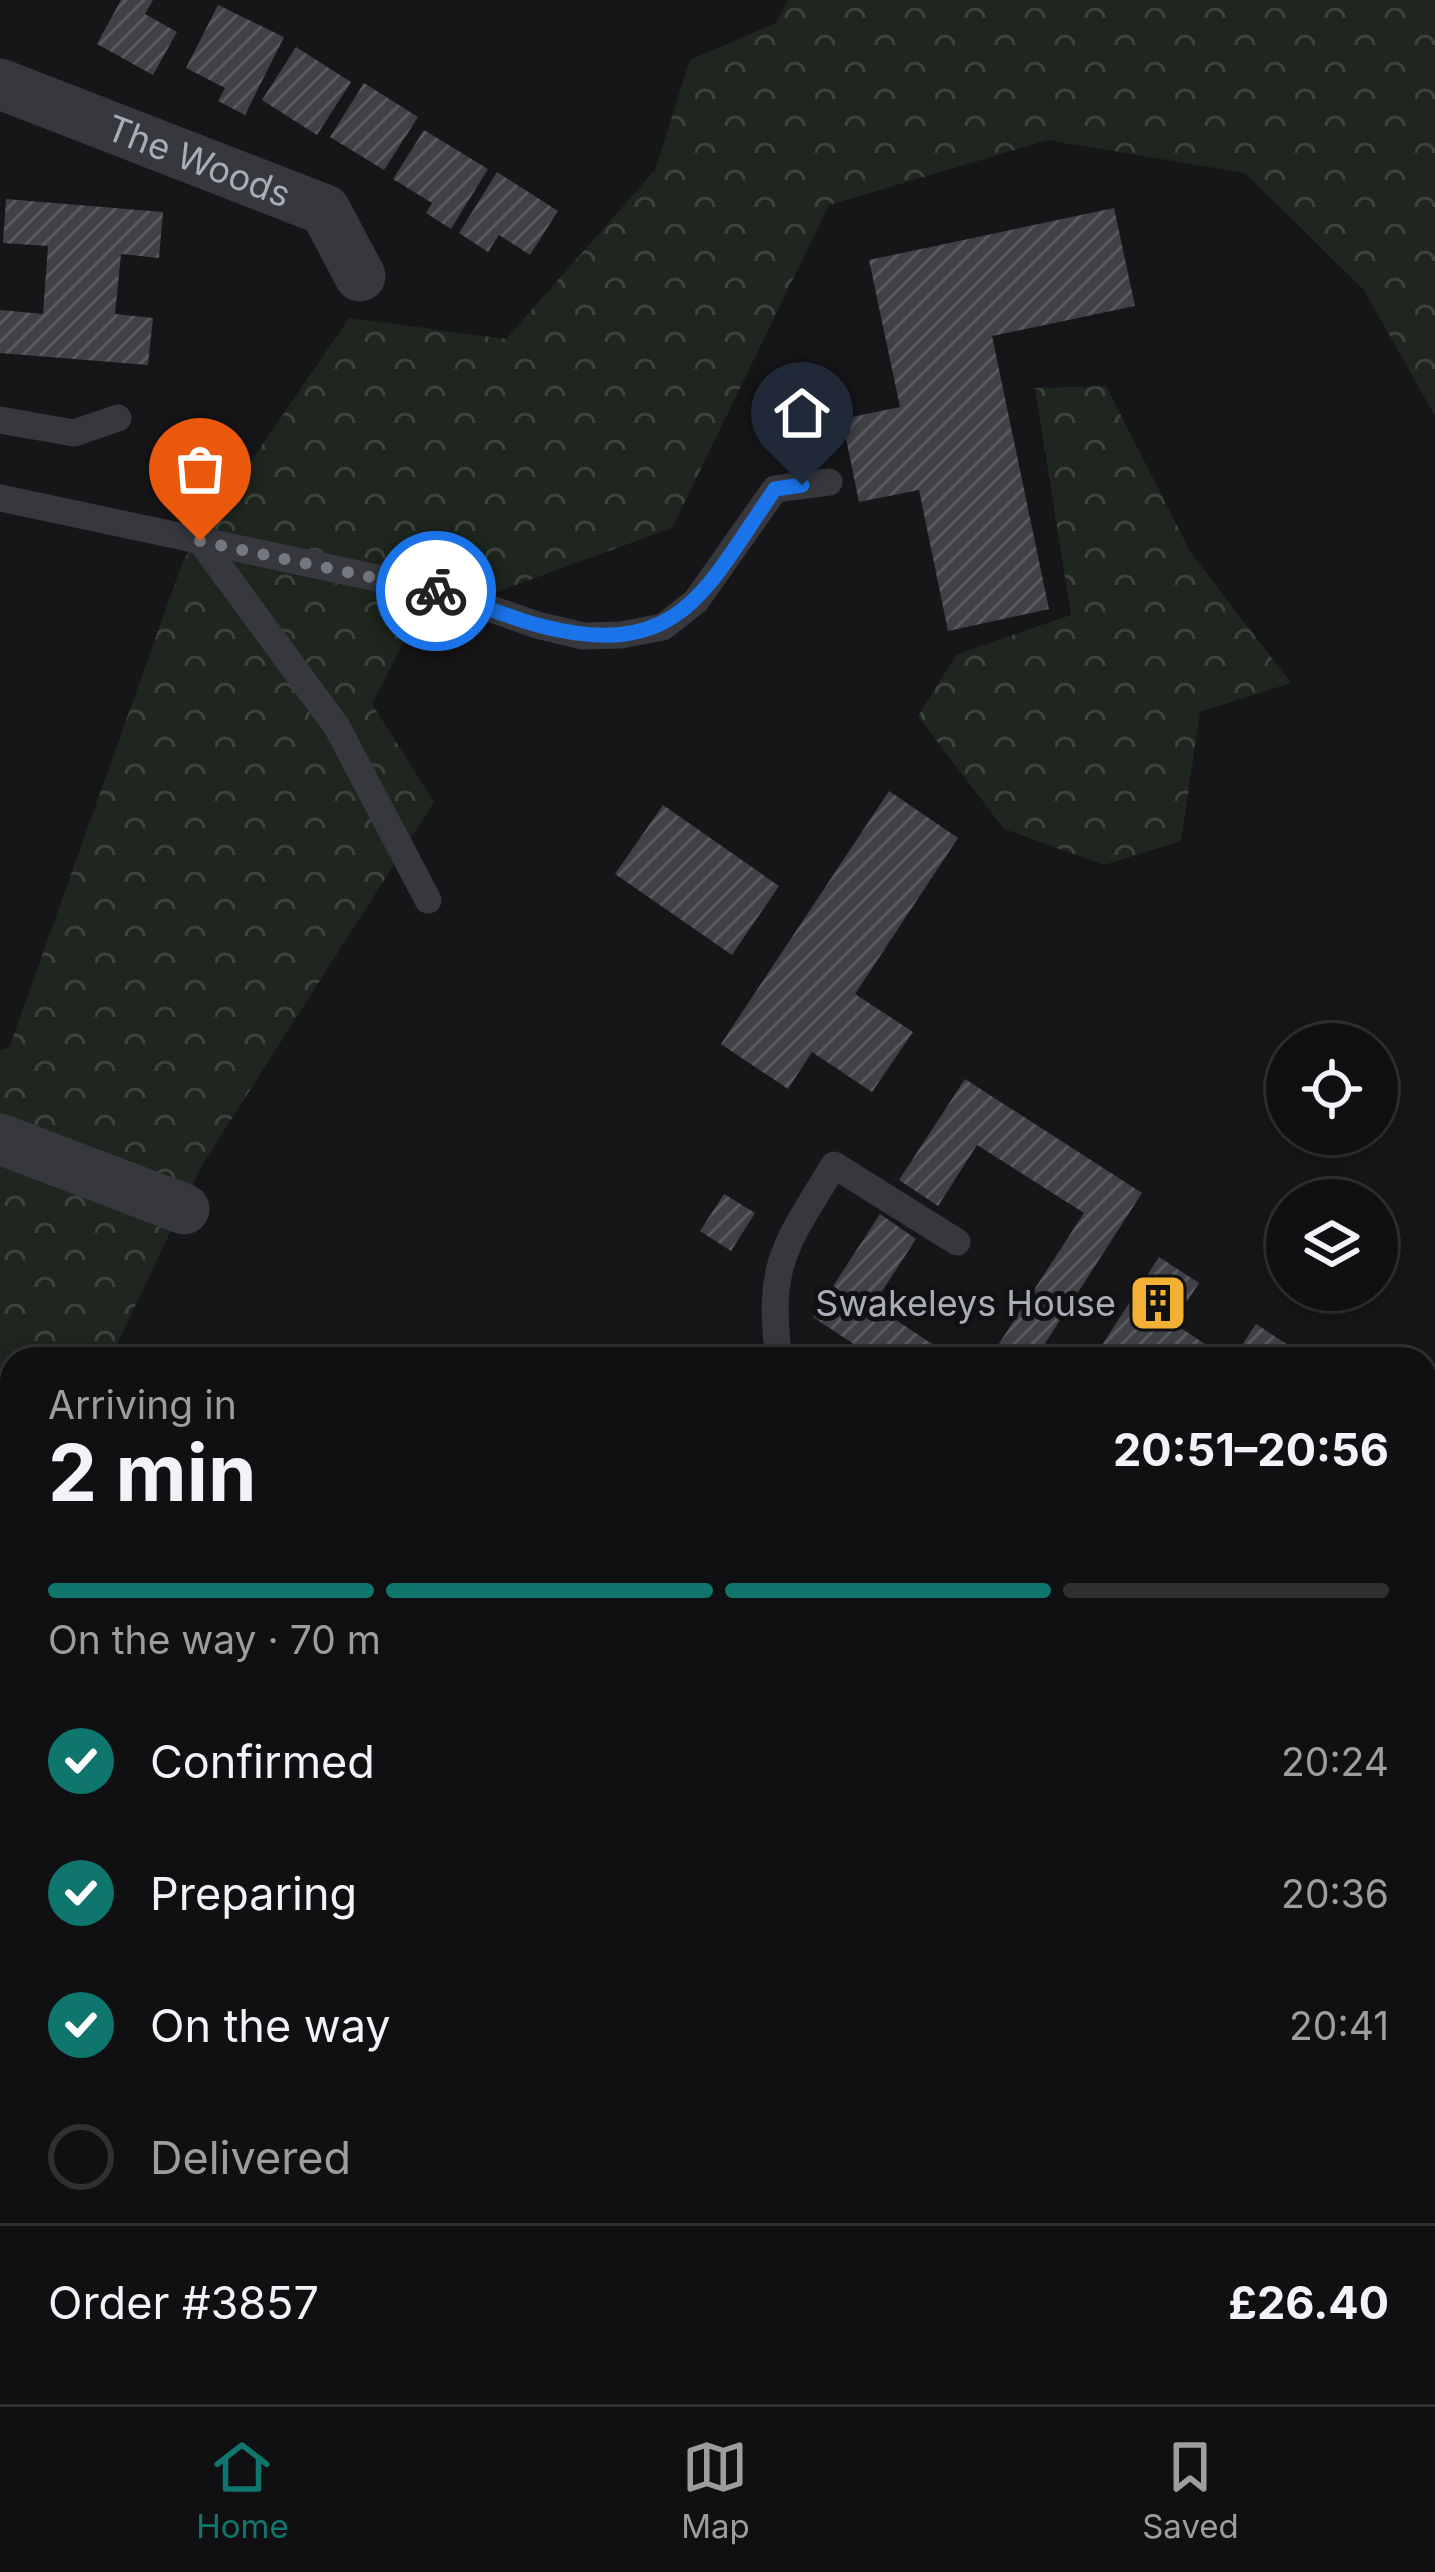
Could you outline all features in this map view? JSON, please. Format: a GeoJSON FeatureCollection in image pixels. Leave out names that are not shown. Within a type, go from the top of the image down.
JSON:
{"type":"FeatureCollection","features":[{"type":"Feature","properties":{"kind":"street","name":"The Woods"},"geometry":{"type":"LineString","coordinates":[[0,84],[325,210],[360,276]]}},
{"type":"Feature","properties":{"kind":"street"},"geometry":{"type":"LineString","coordinates":[[0,1139],[184,1209]]}},
{"type":"Feature","properties":{"kind":"lane"},"geometry":{"type":"LineString","coordinates":[[0,420],[74,433],[118,418]]}},
{"type":"Feature","properties":{"kind":"lane"},"geometry":{"type":"LineString","coordinates":[[0,498],[443,592],[537,626],[583,636],[663,627],[696,602],[775,489],[829,482]]}},
{"type":"Feature","properties":{"kind":"lane"},"geometry":{"type":"LineString","coordinates":[[200,541],[337,727],[428,900]]}},
{"type":"Feature","properties":{"kind":"lane"},"geometry":{"type":"LineString","coordinates":[[777,1347],[771,1302],[785,1245],[834,1165],[957,1242]]}},
{"type":"Feature","properties":{"kind":"green space"},"geometry":{"type":"Polygon","coordinates":[[[788,0],[1435,0],[1435,416],[1364,290],[1245,173],[1048,140],[829,205],[672,528],[414,622],[372,704],[434,802],[202,1165],[116,1347],[0,1347],[0,1050],[9,1048],[183,561],[349,318],[506,339],[655,170],[690,60],[776,23],[788,0]]]}},
{"type":"Feature","properties":{"kind":"green space"},"geometry":{"type":"Polygon","coordinates":[[[1106,386],[1191,553],[1291,683],[1200,712],[1181,841],[1104,865],[1004,829],[918,716],[957,654],[1071,615],[1035,388],[1106,386]]]}},
{"type":"Feature","properties":{"kind":"building"},"geometry":{"type":"Polygon","coordinates":[[[121,0],[153,0],[145,14],[177,32],[153,75],[97,44],[121,0]]]}},
{"type":"Feature","properties":{"kind":"building"},"geometry":{"type":"Polygon","coordinates":[[[218,5],[284,37],[245,115],[218,101],[225,88],[186,68],[218,5]]]}},
{"type":"Feature","properties":{"kind":"building"},"geometry":{"type":"Polygon","coordinates":[[[296,47],[351,82],[317,135],[262,100],[296,47]]]}},
{"type":"Feature","properties":{"kind":"building"},"geometry":{"type":"Polygon","coordinates":[[[364,83],[418,117],[384,170],[330,137],[364,83]]]}},
{"type":"Feature","properties":{"kind":"building"},"geometry":{"type":"Polygon","coordinates":[[[424,130],[488,169],[451,229],[426,213],[432,203],[393,179],[424,130]]]}},
{"type":"Feature","properties":{"kind":"building"},"geometry":{"type":"Polygon","coordinates":[[[497,172],[558,211],[530,255],[499,235],[488,252],[459,233],[497,172]]]}},
{"type":"Feature","properties":{"kind":"building"},"geometry":{"type":"Polygon","coordinates":[[[6,199],[163,212],[159,258],[121,254],[115,314],[153,318],[148,365],[0,353],[0,310],[43,314],[48,246],[3,243],[6,199]]]}},
{"type":"Feature","properties":{"kind":"building"},"geometry":{"type":"Polygon","coordinates":[[[1114,208],[1135,306],[992,336],[1049,609],[948,631],[919,490],[859,502],[842,419],[900,407],[869,260],[1114,208]]]}},
{"type":"Feature","properties":{"kind":"building"},"geometry":{"type":"Polygon","coordinates":[[[889,791],[958,838],[855,994],[913,1032],[872,1092],[812,1052],[788,1089],[721,1044],[889,791]]]}},
{"type":"Feature","properties":{"kind":"building"},"geometry":{"type":"Polygon","coordinates":[[[663,805],[779,886],[732,955],[615,874],[663,805]]]}},
{"type":"Feature","properties":{"kind":"building"},"geometry":{"type":"Polygon","coordinates":[[[965,1079],[1142,1193],[1043,1347],[997,1347],[1084,1213],[977,1145],[938,1206],[899,1180],[965,1079]]]}},
{"type":"Feature","properties":{"kind":"building"},"geometry":{"type":"Polygon","coordinates":[[[724,1194],[755,1213],[731,1251],[700,1231],[724,1194]]]}},
{"type":"Feature","properties":{"kind":"building"},"geometry":{"type":"Polygon","coordinates":[[[880,1214],[916,1239],[873,1305],[937,1347],[858,1347],[813,1317],[880,1214]]]}},
{"type":"Feature","properties":{"kind":"building","name":"Swakeleys House"},"geometry":{"type":"Polygon","coordinates":[[[1159,1257],[1199,1283],[1173,1323],[1210,1347],[1101,1347],[1159,1257]]]}},
{"type":"Feature","properties":{"kind":"building"},"geometry":{"type":"Polygon","coordinates":[[[1256,1324],[1291,1347],[1241,1347],[1256,1324]]]}},
{"type":"Feature","properties":{"kind":"way so far"},"geometry":{"type":"LineString","coordinates":[[200,541],[436,591]]}},
{"type":"Feature","properties":{"kind":"place","name":"Swakeleys House"},"geometry":{"type":"Point","coordinates":[1158,1303]}},
{"type":"Feature","properties":{"kind":"route"},"geometry":{"type":"LineString","coordinates":[[436,591],[537,626],[583,636],[663,627],[696,602],[775,489],[802,485]]}}]}
